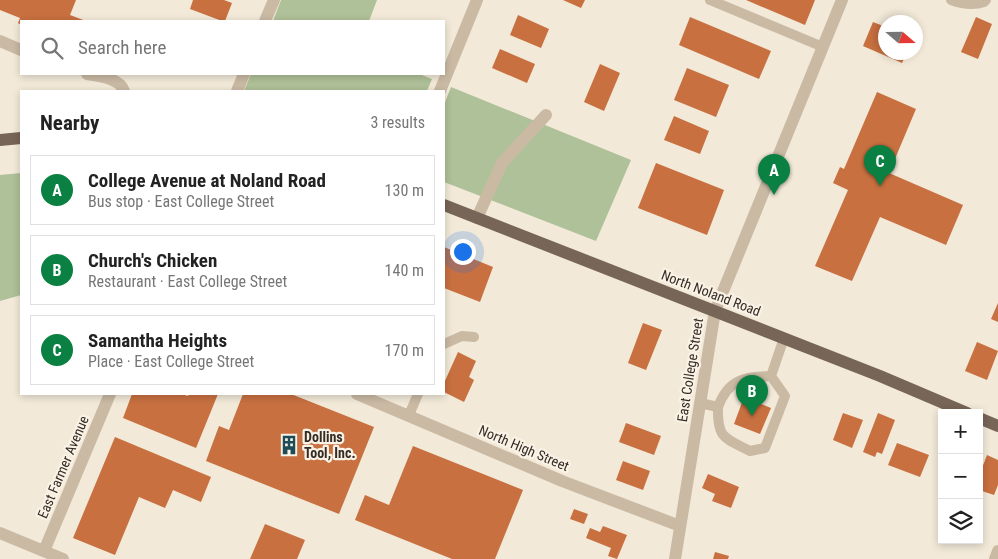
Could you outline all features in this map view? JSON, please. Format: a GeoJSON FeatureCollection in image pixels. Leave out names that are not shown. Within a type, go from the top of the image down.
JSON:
{"type":"FeatureCollection","features":[{"type":"Feature","properties":{"kind":"main road"},"geometry":{"type":"LineString","coordinates":[[0,140],[20,138]]}},
{"type":"Feature","properties":{"kind":"main road","name":"North Noland Road"},"geometry":{"type":"LineString","coordinates":[[445,205],[880,376],[958,409]]}},
{"type":"Feature","properties":{"kind":"main road"},"geometry":{"type":"LineString","coordinates":[[983,420],[998,426]]}},
{"type":"Feature","properties":{"kind":"street"},"geometry":{"type":"LineString","coordinates":[[265,20],[274,0]]}},
{"type":"Feature","properties":{"kind":"street"},"geometry":{"type":"LineString","coordinates":[[440,90],[477,0]]}},
{"type":"Feature","properties":{"kind":"street","name":"East College Street"},"geometry":{"type":"LineString","coordinates":[[676,559],[715,311],[842,0]]}},
{"type":"Feature","properties":{"kind":"street"},"geometry":{"type":"LineString","coordinates":[[0,41],[20,50]]}},
{"type":"Feature","properties":{"kind":"street"},"geometry":{"type":"LineString","coordinates":[[92,75],[114,80],[123,87],[124,90]]}},
{"type":"Feature","properties":{"kind":"street"},"geometry":{"type":"LineString","coordinates":[[237,90],[244,75]]}},
{"type":"Feature","properties":{"kind":"street"},"geometry":{"type":"LineString","coordinates":[[477,218],[502,163],[546,115]]}},
{"type":"Feature","properties":{"kind":"street","name":"East Farmer Avenue"},"geometry":{"type":"LineString","coordinates":[[42,555],[110,395]]}},
{"type":"Feature","properties":{"kind":"street","name":"North High Street"},"geometry":{"type":"LineString","coordinates":[[359,395],[562,481],[680,526]]}},
{"type":"Feature","properties":{"kind":"street"},"geometry":{"type":"LineString","coordinates":[[0,533],[42,555],[63,559]]}},
{"type":"Feature","properties":{"kind":"street"},"geometry":{"type":"LineString","coordinates":[[995,559],[998,551]]}},
{"type":"Feature","properties":{"kind":"lane"},"geometry":{"type":"LineString","coordinates":[[710,0],[823,47]]}},
{"type":"Feature","properties":{"kind":"lane"},"geometry":{"type":"LineString","coordinates":[[951,0],[972,4],[986,0]]}},
{"type":"Feature","properties":{"kind":"lane"},"geometry":{"type":"LineString","coordinates":[[445,344],[462,336],[474,337]]}},
{"type":"Feature","properties":{"kind":"lane"},"geometry":{"type":"LineString","coordinates":[[771,376],[784,338]]}},
{"type":"Feature","properties":{"kind":"lane"},"geometry":{"type":"LineString","coordinates":[[752,376],[771,376],[785,396],[765,448],[750,451],[723,436],[718,424],[718,408],[723,395],[733,384],[752,376]]}},
{"type":"Feature","properties":{"kind":"lane"},"geometry":{"type":"LineString","coordinates":[[409,415],[418,395]]}},
{"type":"Feature","properties":{"kind":"lane"},"geometry":{"type":"LineString","coordinates":[[700,403],[718,408]]}},
{"type":"Feature","properties":{"kind":"green space"},"geometry":{"type":"Polygon","coordinates":[[[281,0],[377,0],[369,20],[273,20],[281,0]]]}},
{"type":"Feature","properties":{"kind":"green space"},"geometry":{"type":"Polygon","coordinates":[[[251,75],[422,75],[432,79],[427,90],[244,90],[251,75]]]}},
{"type":"Feature","properties":{"kind":"green space"},"geometry":{"type":"Polygon","coordinates":[[[451,87],[631,160],[596,241],[445,182],[445,102],[451,87]]]}},
{"type":"Feature","properties":{"kind":"green space"},"geometry":{"type":"Polygon","coordinates":[[[20,173],[20,295],[0,301],[0,175],[20,173]]]}},
{"type":"Feature","properties":{"kind":"building"},"geometry":{"type":"Polygon","coordinates":[[[0,0],[76,0],[70,15],[83,20],[20,20],[20,24],[18,23],[20,18],[0,10],[0,0]]]}},
{"type":"Feature","properties":{"kind":"building"},"geometry":{"type":"Polygon","coordinates":[[[193,0],[224,0],[232,3],[225,20],[219,20],[190,9],[193,0]]]}},
{"type":"Feature","properties":{"kind":"building"},"geometry":{"type":"Polygon","coordinates":[[[563,0],[585,0],[581,8],[563,0]]]}},
{"type":"Feature","properties":{"kind":"building"},"geometry":{"type":"Polygon","coordinates":[[[746,0],[815,0],[805,25],[746,0]]]}},
{"type":"Feature","properties":{"kind":"building"},"geometry":{"type":"Polygon","coordinates":[[[518,15],[549,29],[541,48],[510,35],[518,15]]]}},
{"type":"Feature","properties":{"kind":"building"},"geometry":{"type":"Polygon","coordinates":[[[690,17],[771,51],[759,79],[679,45],[690,17]]]}},
{"type":"Feature","properties":{"kind":"building"},"geometry":{"type":"Polygon","coordinates":[[[976,17],[992,24],[978,59],[961,52],[976,17]]]}},
{"type":"Feature","properties":{"kind":"building"},"geometry":{"type":"Polygon","coordinates":[[[873,22],[878,24],[878,53],[863,46],[873,22]]]}},
{"type":"Feature","properties":{"kind":"building"},"geometry":{"type":"Polygon","coordinates":[[[500,49],[535,64],[527,83],[492,68],[500,49]]]}},
{"type":"Feature","properties":{"kind":"building"},"geometry":{"type":"Polygon","coordinates":[[[600,64],[620,73],[604,111],[584,102],[600,64]]]}},
{"type":"Feature","properties":{"kind":"building"},"geometry":{"type":"Polygon","coordinates":[[[687,68],[729,85],[716,117],[674,100],[687,68]]]}},
{"type":"Feature","properties":{"kind":"building"},"geometry":{"type":"Polygon","coordinates":[[[877,92],[916,109],[889,173],[963,205],[946,245],[880,217],[852,281],[815,266],[848,190],[833,183],[840,167],[844,169],[877,92]]]}},
{"type":"Feature","properties":{"kind":"building"},"geometry":{"type":"Polygon","coordinates":[[[674,116],[709,131],[700,154],[664,140],[674,116]]]}},
{"type":"Feature","properties":{"kind":"building"},"geometry":{"type":"Polygon","coordinates":[[[656,163],[724,190],[707,235],[638,208],[656,163]]]}},
{"type":"Feature","properties":{"kind":"building"},"geometry":{"type":"Polygon","coordinates":[[[445,247],[493,267],[480,302],[445,288],[445,247]]]}},
{"type":"Feature","properties":{"kind":"building"},"geometry":{"type":"Polygon","coordinates":[[[998,303],[998,322],[991,319],[998,303]]]}},
{"type":"Feature","properties":{"kind":"building"},"geometry":{"type":"Polygon","coordinates":[[[643,323],[662,330],[646,370],[628,363],[643,323]]]}},
{"type":"Feature","properties":{"kind":"building"},"geometry":{"type":"Polygon","coordinates":[[[977,342],[998,351],[987,380],[965,371],[977,342]]]}},
{"type":"Feature","properties":{"kind":"building"},"geometry":{"type":"Polygon","coordinates":[[[458,352],[476,361],[469,377],[474,380],[464,402],[445,392],[445,381],[458,352]]]}},
{"type":"Feature","properties":{"kind":"building"},"geometry":{"type":"Polygon","coordinates":[[[132,395],[218,395],[196,448],[123,418],[132,395]]]}},
{"type":"Feature","properties":{"kind":"building","name":"Dollins Tool, Inc."},"geometry":{"type":"Polygon","coordinates":[[[243,395],[294,395],[374,427],[339,514],[206,461],[219,426],[229,430],[243,395]]]}},
{"type":"Feature","properties":{"kind":"building"},"geometry":{"type":"Polygon","coordinates":[[[744,397],[771,408],[760,434],[734,424],[744,397]]]}},
{"type":"Feature","properties":{"kind":"building"},"geometry":{"type":"Polygon","coordinates":[[[843,413],[863,420],[852,448],[833,440],[843,413]]]}},
{"type":"Feature","properties":{"kind":"building"},"geometry":{"type":"Polygon","coordinates":[[[878,413],[895,420],[882,454],[877,452],[875,457],[863,452],[878,413]]]}},
{"type":"Feature","properties":{"kind":"building"},"geometry":{"type":"Polygon","coordinates":[[[626,423],[661,436],[654,455],[619,442],[626,423]]]}},
{"type":"Feature","properties":{"kind":"building"},"geometry":{"type":"Polygon","coordinates":[[[115,437],[211,477],[201,502],[173,490],[165,508],[139,497],[115,555],[73,538],[115,437]]]}},
{"type":"Feature","properties":{"kind":"building"},"geometry":{"type":"Polygon","coordinates":[[[897,443],[929,455],[920,477],[888,465],[897,443]]]}},
{"type":"Feature","properties":{"kind":"building"},"geometry":{"type":"Polygon","coordinates":[[[413,446],[523,490],[495,559],[452,559],[355,520],[365,495],[389,505],[413,446]]]}},
{"type":"Feature","properties":{"kind":"building"},"geometry":{"type":"Polygon","coordinates":[[[987,455],[998,460],[998,485],[994,495],[983,491],[983,466],[987,455]]]}},
{"type":"Feature","properties":{"kind":"building"},"geometry":{"type":"Polygon","coordinates":[[[623,461],[650,471],[643,490],[616,480],[623,461]]]}},
{"type":"Feature","properties":{"kind":"building"},"geometry":{"type":"Polygon","coordinates":[[[708,474],[739,487],[731,508],[712,501],[715,494],[702,488],[708,474]]]}},
{"type":"Feature","properties":{"kind":"building"},"geometry":{"type":"Polygon","coordinates":[[[574,509],[588,514],[584,524],[570,519],[574,509]]]}},
{"type":"Feature","properties":{"kind":"building"},"geometry":{"type":"Polygon","coordinates":[[[265,524],[305,540],[297,559],[250,559],[265,524]]]}},
{"type":"Feature","properties":{"kind":"building"},"geometry":{"type":"Polygon","coordinates":[[[603,526],[627,535],[617,559],[608,556],[611,548],[586,538],[590,528],[600,532],[603,526]]]}},
{"type":"Feature","properties":{"kind":"building"},"geometry":{"type":"Polygon","coordinates":[[[715,552],[729,556],[728,559],[713,559],[715,552]]]}},
{"type":"Feature","properties":{"kind":"place","name":"Samantha Heights"},"geometry":{"type":"Point","coordinates":[880,186]}},
{"type":"Feature","properties":{"kind":"place","name":"College Avenue at Noland Road"},"geometry":{"type":"Point","coordinates":[774,195]}},
{"type":"Feature","properties":{"kind":"place","name":"Church's Chicken"},"geometry":{"type":"Point","coordinates":[752,416]}},
{"type":"Feature","properties":{"kind":"place","name":"Dollins Tool, Inc."},"geometry":{"type":"Point","coordinates":[289,445]}}]}
